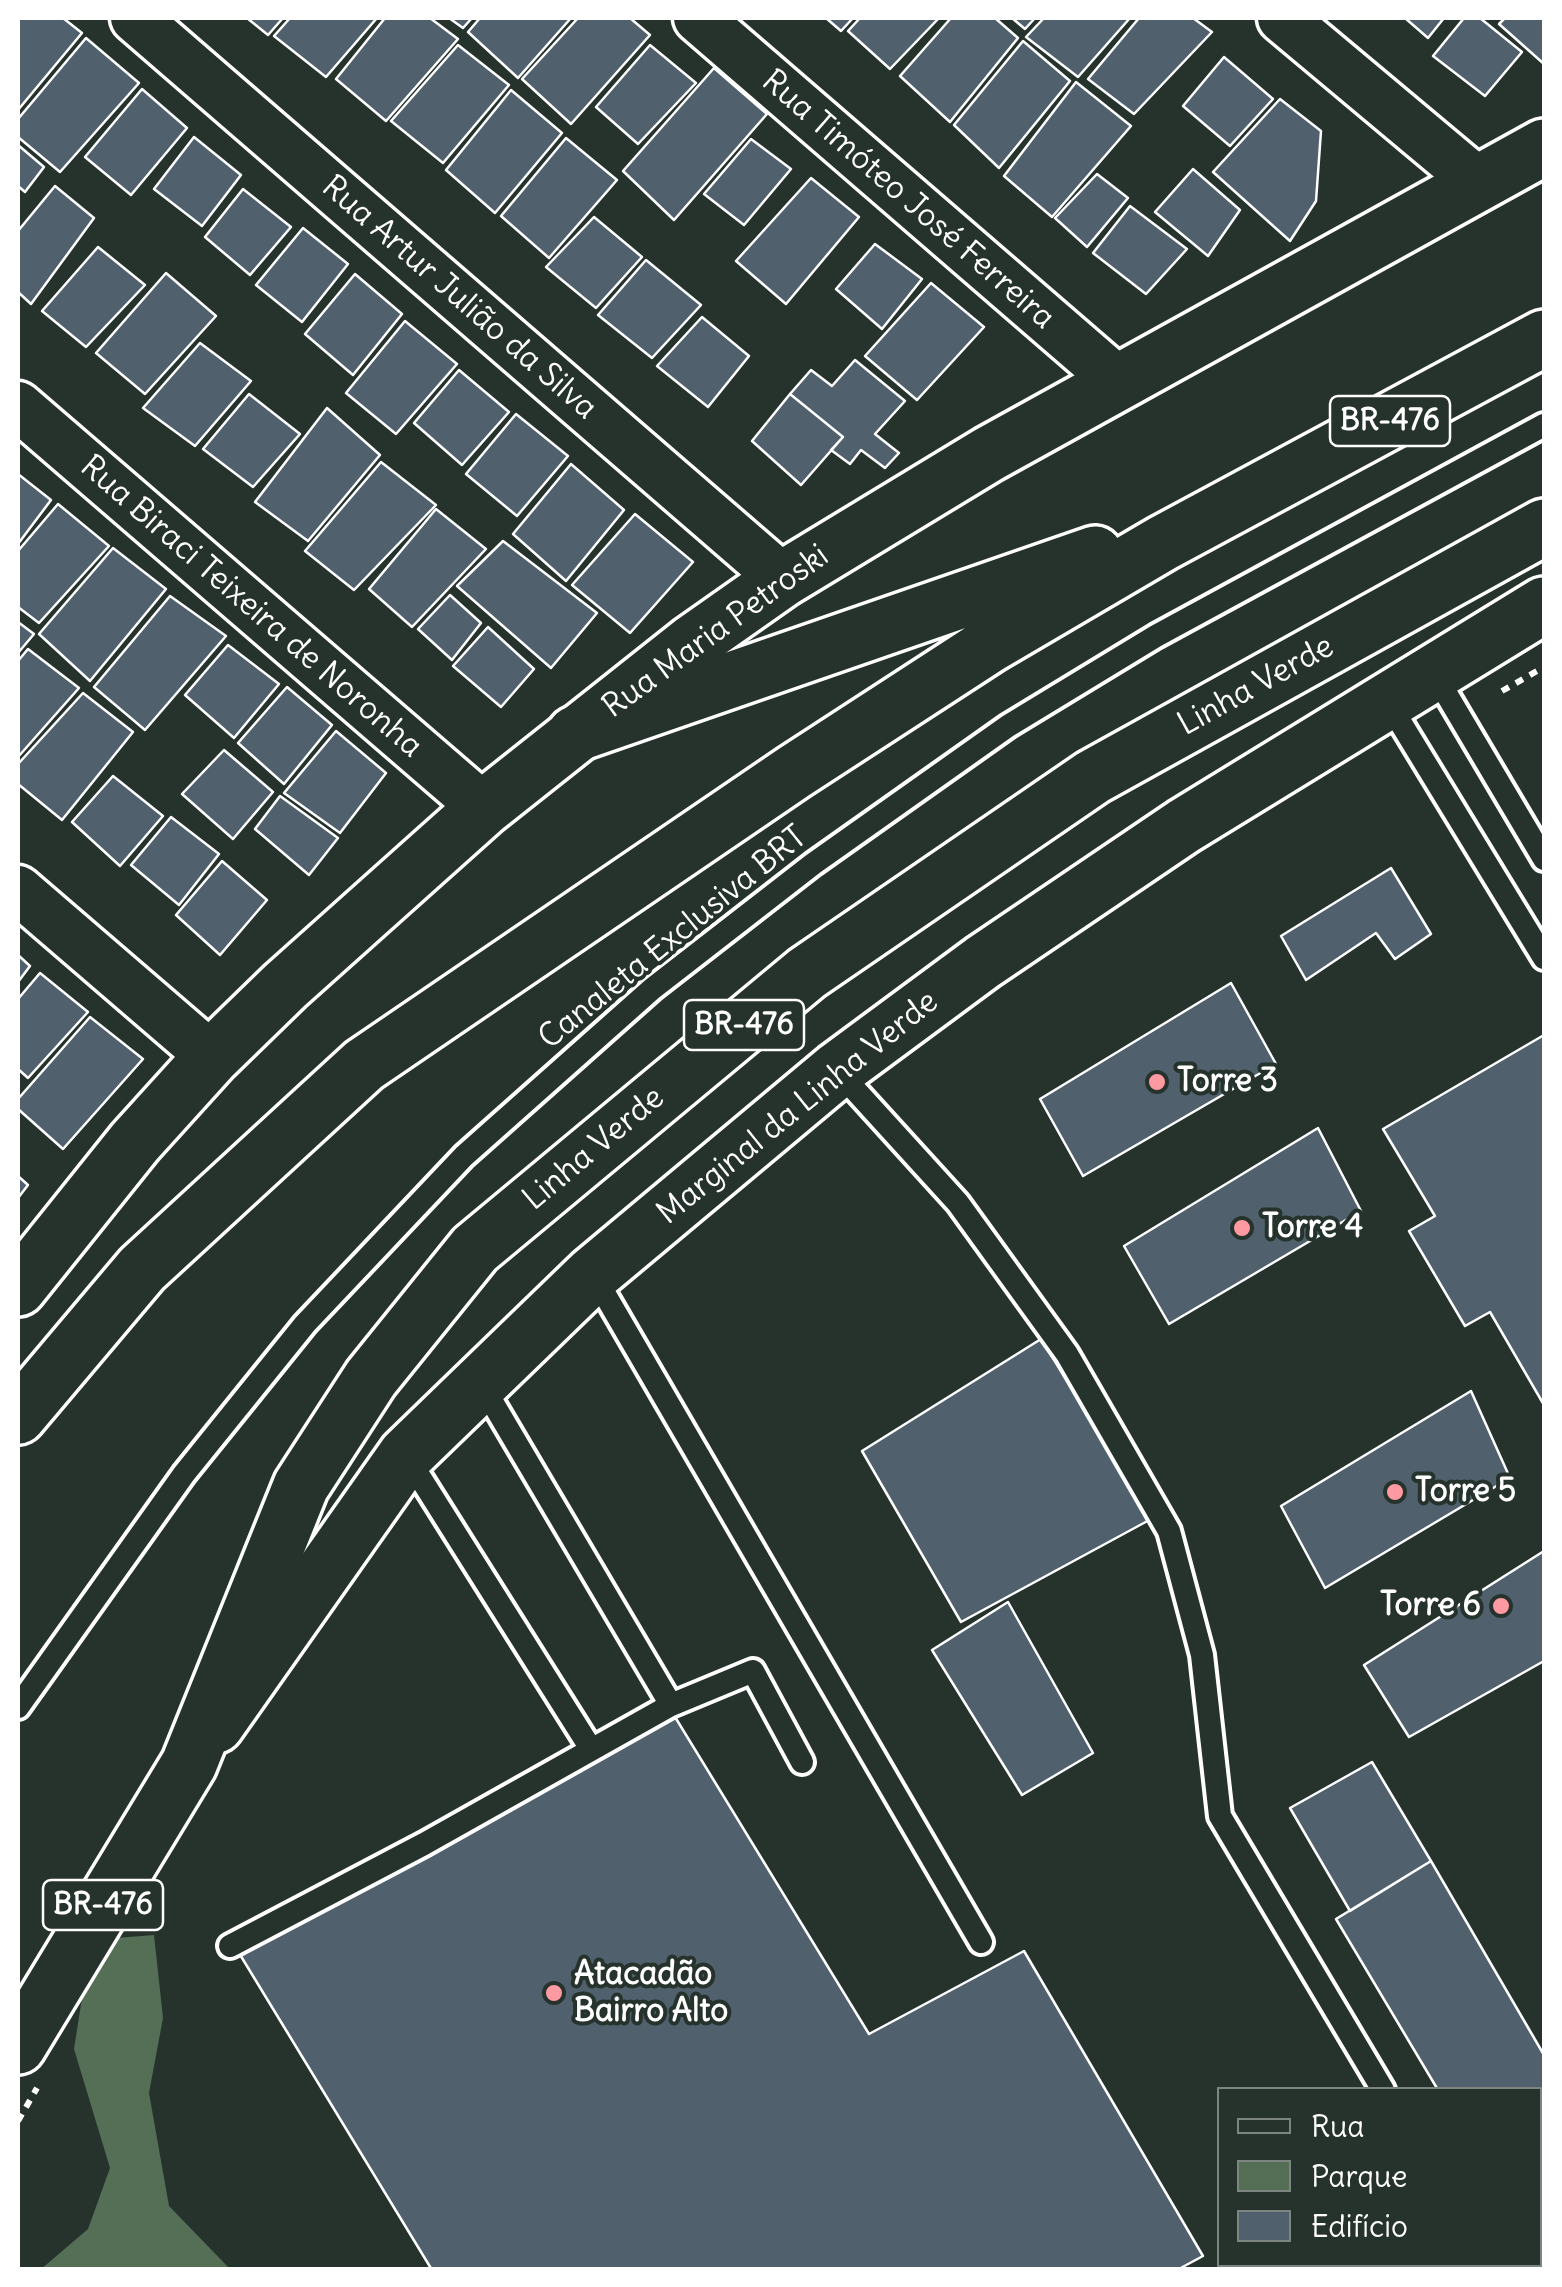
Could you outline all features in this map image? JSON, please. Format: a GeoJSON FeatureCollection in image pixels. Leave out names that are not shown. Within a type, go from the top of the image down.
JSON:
{"type":"FeatureCollection","features":[{"type":"Feature","properties":{"kind":"main road","name":"Rua Maria Petroski"},"geometry":{"type":"LineString","coordinates":[[18,1288],[136,1142],[212,1057],[386,892],[484,808],[692,643],[783,579],[989,454],[1544,147]]}},
{"type":"Feature","properties":{"kind":"main road","name":"BR-476"},"geometry":{"type":"LineString","coordinates":[[18,1416],[142,1269],[364,1065],[794,772],[991,644],[1086,586],[1544,338]]}},
{"type":"Feature","properties":{"kind":"main road"},"geometry":{"type":"LineString","coordinates":[[575,734],[1235,505]]}},
{"type":"Feature","properties":{"kind":"main road","name":"Linha Verde"},"geometry":{"type":"LineString","coordinates":[[31,2060],[189,1764],[301,1486],[371,1378],[475,1249],[807,973],[1094,777],[1544,526]]}},
{"type":"Feature","properties":{"kind":"main road","name":"Marginal da Linha Verde"},"geometry":{"type":"LineString","coordinates":[[189,1764],[406,1455],[593,1274],[837,1070],[983,962],[1169,837],[1388,702],[1446,694],[1544,605]]}},
{"type":"Feature","properties":{"kind":"street","name":"Rua Artur Julião da Silva"},"geometry":{"type":"LineString","coordinates":[[135,18],[783,579]]}},
{"type":"Feature","properties":{"kind":"street","name":"Rua Timóteo José Ferreira"},"geometry":{"type":"LineString","coordinates":[[698,18],[1119,382]]}},
{"type":"Feature","properties":{"kind":"street"},"geometry":{"type":"LineString","coordinates":[[1282,18],[1479,183]]}},
{"type":"Feature","properties":{"kind":"street","name":"Rua Biraci Teixeira de Noronha"},"geometry":{"type":"LineString","coordinates":[[18,406],[484,808]]}},
{"type":"Feature","properties":{"kind":"street"},"geometry":{"type":"LineString","coordinates":[[18,890],[212,1057]]}},
{"type":"Feature","properties":{"kind":"lane","name":"Canaleta Exclusiva BRT"},"geometry":{"type":"LineString","coordinates":[[18,1707],[184,1474],[305,1324],[464,1156],[652,989],[813,864],[1008,726],[1156,636],[1544,424]]}},
{"type":"Feature","properties":{"kind":"lane"},"geometry":{"type":"LineString","coordinates":[[1446,694],[1544,858]]}},
{"type":"Feature","properties":{"kind":"lane"},"geometry":{"type":"LineString","coordinates":[[1388,702],[1544,958]]}},
{"type":"Feature","properties":{"kind":"lane"},"geometry":{"type":"LineString","coordinates":[[837,1070],[958,1203],[1067,1354],[1169,1530],[1202,1655],[1220,1816],[1381,2087]]}},
{"type":"Feature","properties":{"kind":"lane"},"geometry":{"type":"LineString","coordinates":[[593,1274],[981,1942]]}},
{"type":"Feature","properties":{"kind":"lane"},"geometry":{"type":"LineString","coordinates":[[482,1384],[671,1704]]}},
{"type":"Feature","properties":{"kind":"lane"},"geometry":{"type":"LineString","coordinates":[[406,1455],[591,1750]]}},
{"type":"Feature","properties":{"kind":"lane"},"geometry":{"type":"LineString","coordinates":[[230,1946],[424,1844],[671,1704],[753,1671],[802,1762]]}},
{"type":"Feature","properties":{"kind":"path"},"geometry":{"type":"LineString","coordinates":[[1446,694],[1544,667]]}},
{"type":"Feature","properties":{"kind":"path"},"geometry":{"type":"LineString","coordinates":[[18,2121],[31,2060]]}},
{"type":"Feature","properties":{"kind":"green space"},"geometry":{"type":"Polygon","coordinates":[[[154,1935],[163,2018],[149,2093],[169,2206],[230,2269],[40,2270],[88,2229],[110,2168],[74,2049],[91,1940],[154,1935]]]}},
{"type":"Feature","properties":{"kind":"building"},"geometry":{"type":"Polygon","coordinates":[[[18,18],[63,18],[82,33],[18,110],[18,18]]]}},
{"type":"Feature","properties":{"kind":"building"},"geometry":{"type":"Polygon","coordinates":[[[247,18],[283,18],[268,35],[247,18]]]}},
{"type":"Feature","properties":{"kind":"building"},"geometry":{"type":"Polygon","coordinates":[[[290,18],[377,18],[326,77],[274,36],[290,18]]]}},
{"type":"Feature","properties":{"kind":"building"},"geometry":{"type":"Polygon","coordinates":[[[385,18],[430,18],[458,39],[386,121],[336,79],[385,18]]]}},
{"type":"Feature","properties":{"kind":"building"},"geometry":{"type":"Polygon","coordinates":[[[449,18],[472,18],[463,28],[449,18]]]}},
{"type":"Feature","properties":{"kind":"building"},"geometry":{"type":"Polygon","coordinates":[[[480,18],[571,18],[518,78],[468,32],[480,18]]]}},
{"type":"Feature","properties":{"kind":"building"},"geometry":{"type":"Polygon","coordinates":[[[578,18],[630,18],[650,35],[571,124],[522,79],[578,18]]]}},
{"type":"Feature","properties":{"kind":"building"},"geometry":{"type":"Polygon","coordinates":[[[826,18],[853,18],[841,31],[826,18]]]}},
{"type":"Feature","properties":{"kind":"building"},"geometry":{"type":"Polygon","coordinates":[[[860,18],[939,18],[890,69],[848,31],[860,18]]]}},
{"type":"Feature","properties":{"kind":"building"},"geometry":{"type":"Polygon","coordinates":[[[951,18],[995,18],[1018,38],[950,122],[900,76],[951,18]]]}},
{"type":"Feature","properties":{"kind":"building"},"geometry":{"type":"Polygon","coordinates":[[[1012,18],[1035,18],[1025,29],[1012,18]]]}},
{"type":"Feature","properties":{"kind":"building"},"geometry":{"type":"Polygon","coordinates":[[[1044,18],[1130,18],[1078,77],[1026,37],[1044,18]]]}},
{"type":"Feature","properties":{"kind":"building"},"geometry":{"type":"Polygon","coordinates":[[[1139,18],[1193,18],[1212,32],[1134,114],[1088,79],[1139,18]]]}},
{"type":"Feature","properties":{"kind":"building"},"geometry":{"type":"Polygon","coordinates":[[[1405,18],[1444,18],[1428,38],[1405,18]]]}},
{"type":"Feature","properties":{"kind":"building"},"geometry":{"type":"Polygon","coordinates":[[[1464,18],[1480,18],[1522,52],[1485,96],[1433,56],[1464,18]]]}},
{"type":"Feature","properties":{"kind":"building"},"geometry":{"type":"Polygon","coordinates":[[[1505,18],[1544,18],[1544,64],[1499,24],[1505,18]]]}},
{"type":"Feature","properties":{"kind":"building"},"geometry":{"type":"Polygon","coordinates":[[[86,38],[139,83],[60,172],[18,137],[18,119],[86,38]]]}},
{"type":"Feature","properties":{"kind":"building"},"geometry":{"type":"Polygon","coordinates":[[[1023,41],[1070,81],[999,168],[954,125],[1023,41]]]}},
{"type":"Feature","properties":{"kind":"building"},"geometry":{"type":"Polygon","coordinates":[[[458,45],[509,85],[443,163],[391,121],[458,45]]]}},
{"type":"Feature","properties":{"kind":"building"},"geometry":{"type":"Polygon","coordinates":[[[650,45],[696,83],[638,144],[596,107],[650,45]]]}},
{"type":"Feature","properties":{"kind":"building"},"geometry":{"type":"Polygon","coordinates":[[[1224,57],[1273,99],[1230,146],[1183,106],[1224,57]]]}},
{"type":"Feature","properties":{"kind":"building"},"geometry":{"type":"Polygon","coordinates":[[[714,68],[767,114],[674,220],[623,171],[714,68]]]}},
{"type":"Feature","properties":{"kind":"building"},"geometry":{"type":"Polygon","coordinates":[[[1076,82],[1131,126],[1052,217],[1004,176],[1076,82]]]}},
{"type":"Feature","properties":{"kind":"building"},"geometry":{"type":"Polygon","coordinates":[[[142,89],[187,128],[131,195],[85,157],[142,89]]]}},
{"type":"Feature","properties":{"kind":"building"},"geometry":{"type":"Polygon","coordinates":[[[511,90],[562,133],[495,213],[446,170],[511,90]]]}},
{"type":"Feature","properties":{"kind":"building"},"geometry":{"type":"Polygon","coordinates":[[[1280,99],[1321,131],[1316,201],[1290,241],[1213,172],[1280,99]]]}},
{"type":"Feature","properties":{"kind":"building"},"geometry":{"type":"Polygon","coordinates":[[[194,137],[241,175],[202,226],[154,189],[194,137]]]}},
{"type":"Feature","properties":{"kind":"building"},"geometry":{"type":"Polygon","coordinates":[[[566,138],[617,180],[549,258],[501,216],[566,138]]]}},
{"type":"Feature","properties":{"kind":"building"},"geometry":{"type":"Polygon","coordinates":[[[751,139],[791,169],[744,225],[704,194],[751,139]]]}},
{"type":"Feature","properties":{"kind":"building"},"geometry":{"type":"Polygon","coordinates":[[[18,145],[44,167],[25,192],[18,186],[18,145]]]}},
{"type":"Feature","properties":{"kind":"building"},"geometry":{"type":"Polygon","coordinates":[[[1193,169],[1240,210],[1208,256],[1155,212],[1193,169]]]}},
{"type":"Feature","properties":{"kind":"building"},"geometry":{"type":"Polygon","coordinates":[[[1097,174],[1128,198],[1087,247],[1055,218],[1097,174]]]}},
{"type":"Feature","properties":{"kind":"building"},"geometry":{"type":"Polygon","coordinates":[[[811,178],[859,217],[786,304],[736,261],[811,178]]]}},
{"type":"Feature","properties":{"kind":"building"},"geometry":{"type":"Polygon","coordinates":[[[55,186],[94,218],[31,304],[18,292],[18,231],[55,186]]]}},
{"type":"Feature","properties":{"kind":"building"},"geometry":{"type":"Polygon","coordinates":[[[243,189],[291,227],[250,275],[205,237],[243,189]]]}},
{"type":"Feature","properties":{"kind":"building"},"geometry":{"type":"Polygon","coordinates":[[[1130,206],[1187,249],[1146,294],[1093,253],[1130,206]]]}},
{"type":"Feature","properties":{"kind":"building"},"geometry":{"type":"Polygon","coordinates":[[[594,217],[642,257],[596,308],[546,267],[594,217]]]}},
{"type":"Feature","properties":{"kind":"building"},"geometry":{"type":"Polygon","coordinates":[[[303,228],[348,264],[302,322],[256,285],[303,228]]]}},
{"type":"Feature","properties":{"kind":"building"},"geometry":{"type":"Polygon","coordinates":[[[875,244],[922,279],[882,329],[836,289],[875,244]]]}},
{"type":"Feature","properties":{"kind":"building"},"geometry":{"type":"Polygon","coordinates":[[[98,247],[145,285],[86,347],[42,311],[98,247]]]}},
{"type":"Feature","properties":{"kind":"building"},"geometry":{"type":"Polygon","coordinates":[[[646,260],[701,305],[652,358],[598,315],[646,260]]]}},
{"type":"Feature","properties":{"kind":"building"},"geometry":{"type":"Polygon","coordinates":[[[166,273],[216,316],[145,394],[96,353],[166,273]]]}},
{"type":"Feature","properties":{"kind":"building"},"geometry":{"type":"Polygon","coordinates":[[[355,274],[402,314],[353,375],[305,334],[355,274]]]}},
{"type":"Feature","properties":{"kind":"building"},"geometry":{"type":"Polygon","coordinates":[[[931,283],[984,327],[917,400],[865,356],[931,283]]]}},
{"type":"Feature","properties":{"kind":"building"},"geometry":{"type":"Polygon","coordinates":[[[702,317],[749,356],[708,407],[657,366],[702,317]]]}},
{"type":"Feature","properties":{"kind":"building"},"geometry":{"type":"Polygon","coordinates":[[[405,321],[457,364],[396,434],[346,393],[405,321]]]}},
{"type":"Feature","properties":{"kind":"building"},"geometry":{"type":"Polygon","coordinates":[[[200,343],[251,381],[195,446],[143,408],[200,343]]]}},
{"type":"Feature","properties":{"kind":"building"},"geometry":{"type":"Polygon","coordinates":[[[855,360],[905,401],[875,434],[899,453],[885,468],[861,450],[850,464],[831,450],[843,437],[790,394],[811,370],[832,386],[855,360]]]}},
{"type":"Feature","properties":{"kind":"building"},"geometry":{"type":"Polygon","coordinates":[[[459,370],[509,412],[462,465],[414,423],[459,370]]]}},
{"type":"Feature","properties":{"kind":"building"},"geometry":{"type":"Polygon","coordinates":[[[249,394],[300,434],[253,487],[203,449],[249,394]]]}},
{"type":"Feature","properties":{"kind":"building"},"geometry":{"type":"Polygon","coordinates":[[[790,394],[843,437],[801,485],[752,441],[790,394]]]}},
{"type":"Feature","properties":{"kind":"building"},"geometry":{"type":"Polygon","coordinates":[[[327,408],[380,455],[308,541],[255,502],[327,408]]]}},
{"type":"Feature","properties":{"kind":"building"},"geometry":{"type":"Polygon","coordinates":[[[516,414],[568,456],[517,516],[466,474],[516,414]]]}},
{"type":"Feature","properties":{"kind":"building"},"geometry":{"type":"Polygon","coordinates":[[[381,462],[436,505],[354,590],[305,551],[381,462]]]}},
{"type":"Feature","properties":{"kind":"building"},"geometry":{"type":"Polygon","coordinates":[[[571,464],[624,510],[566,581],[513,534],[571,464]]]}},
{"type":"Feature","properties":{"kind":"building"},"geometry":{"type":"Polygon","coordinates":[[[18,474],[51,500],[18,544],[18,474]]]}},
{"type":"Feature","properties":{"kind":"building"},"geometry":{"type":"Polygon","coordinates":[[[58,504],[109,546],[39,623],[18,607],[18,551],[58,504]]]}},
{"type":"Feature","properties":{"kind":"building"},"geometry":{"type":"Polygon","coordinates":[[[436,509],[486,549],[412,627],[369,589],[436,509]]]}},
{"type":"Feature","properties":{"kind":"building"},"geometry":{"type":"Polygon","coordinates":[[[635,514],[693,562],[630,633],[572,585],[635,514]]]}},
{"type":"Feature","properties":{"kind":"building"},"geometry":{"type":"Polygon","coordinates":[[[503,541],[597,613],[551,668],[457,586],[503,541]]]}},
{"type":"Feature","properties":{"kind":"building"},"geometry":{"type":"Polygon","coordinates":[[[113,548],[166,589],[90,681],[39,634],[113,548]]]}},
{"type":"Feature","properties":{"kind":"building"},"geometry":{"type":"Polygon","coordinates":[[[450,595],[481,623],[452,660],[418,629],[450,595]]]}},
{"type":"Feature","properties":{"kind":"building"},"geometry":{"type":"Polygon","coordinates":[[[170,596],[226,636],[145,730],[94,687],[170,596]]]}},
{"type":"Feature","properties":{"kind":"building"},"geometry":{"type":"Polygon","coordinates":[[[18,622],[34,634],[18,653],[18,622]]]}},
{"type":"Feature","properties":{"kind":"building"},"geometry":{"type":"Polygon","coordinates":[[[488,627],[534,669],[501,707],[453,666],[488,627]]]}},
{"type":"Feature","properties":{"kind":"building"},"geometry":{"type":"Polygon","coordinates":[[[228,645],[279,684],[234,738],[185,695],[228,645]]]}},
{"type":"Feature","properties":{"kind":"building"},"geometry":{"type":"Polygon","coordinates":[[[28,649],[79,688],[18,757],[18,661],[28,649]]]}},
{"type":"Feature","properties":{"kind":"building"},"geometry":{"type":"Polygon","coordinates":[[[287,687],[332,725],[284,784],[238,743],[287,687]]]}},
{"type":"Feature","properties":{"kind":"building"},"geometry":{"type":"Polygon","coordinates":[[[83,693],[133,732],[62,820],[18,784],[18,764],[83,693]]]}},
{"type":"Feature","properties":{"kind":"building"},"geometry":{"type":"Polygon","coordinates":[[[336,731],[386,773],[340,833],[284,793],[336,731]]]}},
{"type":"Feature","properties":{"kind":"building"},"geometry":{"type":"Polygon","coordinates":[[[224,750],[273,792],[233,839],[182,794],[224,750]]]}},
{"type":"Feature","properties":{"kind":"building"},"geometry":{"type":"Polygon","coordinates":[[[113,776],[163,816],[120,866],[72,822],[113,776]]]}},
{"type":"Feature","properties":{"kind":"building"},"geometry":{"type":"Polygon","coordinates":[[[280,796],[338,838],[309,875],[255,829],[280,796]]]}},
{"type":"Feature","properties":{"kind":"building"},"geometry":{"type":"Polygon","coordinates":[[[171,817],[219,854],[179,905],[131,865],[171,817]]]}},
{"type":"Feature","properties":{"kind":"building"},"geometry":{"type":"Polygon","coordinates":[[[222,861],[267,900],[220,955],[176,915],[222,861]]]}},
{"type":"Feature","properties":{"kind":"building"},"geometry":{"type":"Polygon","coordinates":[[[1391,868],[1431,934],[1395,959],[1376,933],[1306,980],[1281,936],[1391,868]]]}},
{"type":"Feature","properties":{"kind":"building"},"geometry":{"type":"Polygon","coordinates":[[[18,955],[30,966],[18,982],[18,955]]]}},
{"type":"Feature","properties":{"kind":"building"},"geometry":{"type":"Polygon","coordinates":[[[40,973],[88,1012],[28,1078],[18,1069],[18,999],[40,973]]]}},
{"type":"Feature","properties":{"kind":"building","name":"Torre 3"},"geometry":{"type":"Polygon","coordinates":[[[1231,983],[1276,1064],[1083,1176],[1040,1099],[1231,983]]]}},
{"type":"Feature","properties":{"kind":"building"},"geometry":{"type":"Polygon","coordinates":[[[90,1017],[143,1059],[63,1149],[18,1109],[18,1099],[90,1017]]]}},
{"type":"Feature","properties":{"kind":"building"},"geometry":{"type":"Polygon","coordinates":[[[1544,1035],[1544,1405],[1490,1312],[1465,1326],[1409,1231],[1435,1216],[1383,1129],[1544,1035]]]}},
{"type":"Feature","properties":{"kind":"building","name":"Torre 4"},"geometry":{"type":"Polygon","coordinates":[[[1318,1128],[1361,1211],[1169,1324],[1124,1246],[1318,1128]]]}},
{"type":"Feature","properties":{"kind":"building"},"geometry":{"type":"Polygon","coordinates":[[[18,1176],[28,1185],[18,1198],[18,1176]]]}},
{"type":"Feature","properties":{"kind":"building"},"geometry":{"type":"Polygon","coordinates":[[[1041,1339],[1153,1518],[961,1622],[862,1451],[1041,1339]]]}},
{"type":"Feature","properties":{"kind":"building","name":"Torre 5"},"geometry":{"type":"Polygon","coordinates":[[[1471,1391],[1510,1478],[1325,1588],[1281,1506],[1471,1391]]]}},
{"type":"Feature","properties":{"kind":"building","name":"Torre 6"},"geometry":{"type":"Polygon","coordinates":[[[1544,1551],[1544,1661],[1409,1737],[1364,1665],[1544,1551]]]}},
{"type":"Feature","properties":{"kind":"building"},"geometry":{"type":"Polygon","coordinates":[[[1008,1602],[1093,1753],[1022,1795],[932,1650],[1008,1602]]]}},
{"type":"Feature","properties":{"kind":"building","name":"Atacadão Bairro Alto"},"geometry":{"type":"Polygon","coordinates":[[[672,1712],[869,2034],[1024,1951],[1203,2256],[1177,2270],[432,2270],[239,1953],[672,1712]]]}},
{"type":"Feature","properties":{"kind":"building"},"geometry":{"type":"Polygon","coordinates":[[[1372,1762],[1431,1861],[1350,1911],[1290,1808],[1372,1762]]]}},
{"type":"Feature","properties":{"kind":"building"},"geometry":{"type":"Polygon","coordinates":[[[1431,1861],[1544,2055],[1544,2269],[1542,2087],[1436,2087],[1336,1919],[1431,1861]]]}},
{"type":"Feature","properties":{"kind":"place","name":"Torre 3"},"geometry":{"type":"Point","coordinates":[1157,1082]}},
{"type":"Feature","properties":{"kind":"place","name":"Torre 4"},"geometry":{"type":"Point","coordinates":[1242,1228]}},
{"type":"Feature","properties":{"kind":"place","name":"Torre 5"},"geometry":{"type":"Point","coordinates":[1395,1492]}},
{"type":"Feature","properties":{"kind":"place","name":"Torre 6"},"geometry":{"type":"Point","coordinates":[1501,1606]}},
{"type":"Feature","properties":{"kind":"place","name":"Atacadão Bairro Alto"},"geometry":{"type":"Point","coordinates":[554,1993]}}]}
